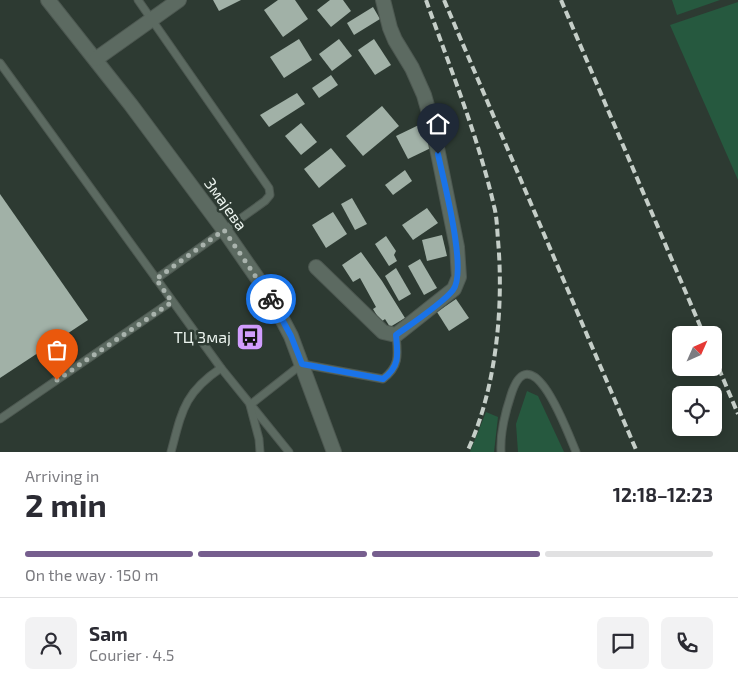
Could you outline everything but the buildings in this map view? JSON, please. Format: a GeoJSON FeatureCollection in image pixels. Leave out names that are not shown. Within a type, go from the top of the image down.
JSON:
{"type":"FeatureCollection","features":[{"type":"Feature","properties":{"kind":"street","name":"Змајева"},"geometry":{"type":"LineString","coordinates":[[48,0],[96,59],[224,230],[281,316],[302,364],[334,452]]}},
{"type":"Feature","properties":{"kind":"street"},"geometry":{"type":"LineString","coordinates":[[96,59],[179,0]]}},
{"type":"Feature","properties":{"kind":"street"},"geometry":{"type":"LineString","coordinates":[[316,267],[383,332],[396,335],[454,289],[458,277],[454,232],[432,122],[424,95],[416,77],[390,28],[383,0]]}},
{"type":"Feature","properties":{"kind":"lane"},"geometry":{"type":"LineString","coordinates":[[138,0],[268,184],[270,195],[156,279]]}},
{"type":"Feature","properties":{"kind":"lane"},"geometry":{"type":"LineString","coordinates":[[0,63],[221,368],[290,452]]}},
{"type":"Feature","properties":{"kind":"lane"},"geometry":{"type":"LineString","coordinates":[[0,419],[172,302]]}},
{"type":"Feature","properties":{"kind":"lane"},"geometry":{"type":"LineString","coordinates":[[250,405],[302,364],[383,379],[396,366],[398,351],[396,335]]}},
{"type":"Feature","properties":{"kind":"lane"},"geometry":{"type":"LineString","coordinates":[[171,452],[181,415],[188,399],[204,380],[221,368]]}},
{"type":"Feature","properties":{"kind":"lane"},"geometry":{"type":"LineString","coordinates":[[501,452],[502,431],[509,401],[519,376],[524,374],[528,374],[540,381],[550,395],[576,452]]}},
{"type":"Feature","properties":{"kind":"lane"},"geometry":{"type":"LineString","coordinates":[[250,405],[259,439],[260,452]]}},
{"type":"Feature","properties":{"kind":"green space"},"geometry":{"type":"Polygon","coordinates":[[[672,0],[720,0],[677,15],[672,0]]]}},
{"type":"Feature","properties":{"kind":"green space"},"geometry":{"type":"Polygon","coordinates":[[[738,2],[738,180],[670,25],[738,2]]]}},
{"type":"Feature","properties":{"kind":"green space"},"geometry":{"type":"Polygon","coordinates":[[[527,391],[538,396],[564,452],[518,452],[516,424],[527,391]]]}},
{"type":"Feature","properties":{"kind":"green space"},"geometry":{"type":"Polygon","coordinates":[[[486,412],[498,417],[494,452],[470,452],[486,412]]]}},
{"type":"Feature","properties":{"kind":"railway"},"geometry":{"type":"LineString","coordinates":[[426,0],[480,154],[497,223],[500,293],[496,348],[485,402],[467,452]]}},
{"type":"Feature","properties":{"kind":"railway"},"geometry":{"type":"LineString","coordinates":[[444,0],[637,452]]}},
{"type":"Feature","properties":{"kind":"railway"},"geometry":{"type":"LineString","coordinates":[[561,0],[700,326]]}},
{"type":"Feature","properties":{"kind":"railway"},"geometry":{"type":"LineString","coordinates":[[722,376],[738,414]]}},
{"type":"Feature","properties":{"kind":"way so far"},"geometry":{"type":"LineString","coordinates":[[57,380],[172,302],[156,279],[224,230],[271,299]]}},
{"type":"Feature","properties":{"kind":"place","name":"ТЦ Змај"},"geometry":{"type":"Point","coordinates":[250,337]}},
{"type":"Feature","properties":{"kind":"route"},"geometry":{"type":"LineString","coordinates":[[271,299],[291,336],[302,364],[383,379],[390,374],[396,366],[398,351],[396,335],[443,300],[454,289],[458,277],[451,216],[438,154]]}}]}
